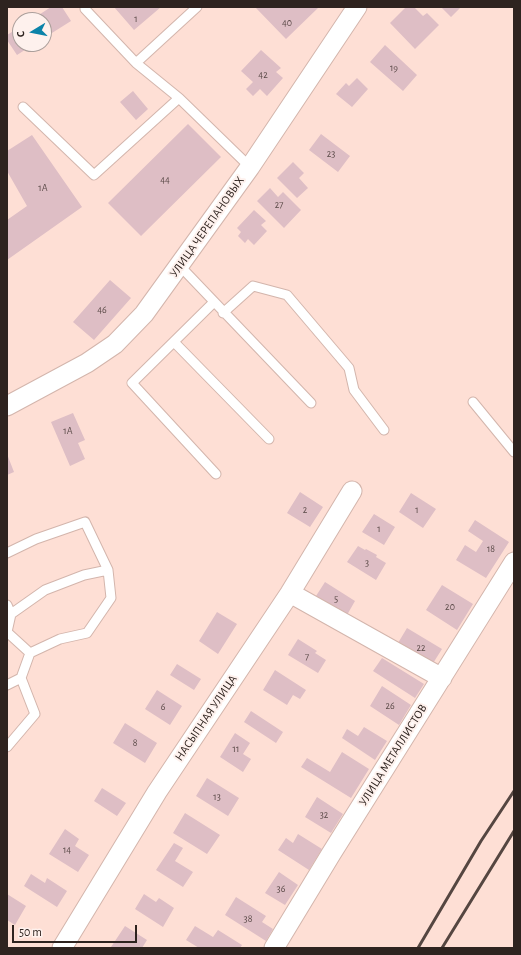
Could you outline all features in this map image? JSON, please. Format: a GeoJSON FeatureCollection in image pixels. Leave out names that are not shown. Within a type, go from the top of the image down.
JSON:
{"type":"FeatureCollection","features":[{"type":"Feature","properties":{"kind":"street","name":"УЛИЦА ЧЕРЕПАНОВЫХ"},"geometry":{"type":"LineString","coordinates":[[9,399],[87,363],[115,344],[144,314],[250,168],[358,7]]}},
{"type":"Feature","properties":{"kind":"street","name":"НАСЫПНАЯ УЛИЦА"},"geometry":{"type":"LineString","coordinates":[[62,948],[157,792],[290,593],[352,491]]}},
{"type":"Feature","properties":{"kind":"street","name":"УЛИЦА МЕТАЛЛИСТОВ"},"geometry":{"type":"LineString","coordinates":[[274,948],[514,562]]}},
{"type":"Feature","properties":{"kind":"street"},"geometry":{"type":"LineString","coordinates":[[290,593],[442,678]]}},
{"type":"Feature","properties":{"kind":"lane"},"geometry":{"type":"LineString","coordinates":[[85,7],[85,9],[136,63],[179,98],[250,168]]}},
{"type":"Feature","properties":{"kind":"lane"},"geometry":{"type":"LineString","coordinates":[[136,63],[197,7]]}},
{"type":"Feature","properties":{"kind":"lane"},"geometry":{"type":"LineString","coordinates":[[23,107],[94,175],[179,98]]}},
{"type":"Feature","properties":{"kind":"lane"},"geometry":{"type":"LineString","coordinates":[[180,266],[213,303],[311,402]]}},
{"type":"Feature","properties":{"kind":"lane"},"geometry":{"type":"LineString","coordinates":[[223,313],[253,286],[286,295],[349,368],[354,390],[384,430]]}},
{"type":"Feature","properties":{"kind":"lane"},"geometry":{"type":"LineString","coordinates":[[213,303],[132,383],[216,474]]}},
{"type":"Feature","properties":{"kind":"lane"},"geometry":{"type":"LineString","coordinates":[[174,342],[269,439]]}},
{"type":"Feature","properties":{"kind":"lane"},"geometry":{"type":"LineString","coordinates":[[473,402],[514,452]]}},
{"type":"Feature","properties":{"kind":"lane"},"geometry":{"type":"LineString","coordinates":[[7,553],[36,539],[85,522],[108,570],[111,598],[87,633],[60,639],[30,653],[20,678],[7,685]]}},
{"type":"Feature","properties":{"kind":"lane"},"geometry":{"type":"LineString","coordinates":[[30,653],[7,632],[9,610],[45,590],[84,575],[108,570]]}},
{"type":"Feature","properties":{"kind":"lane"},"geometry":{"type":"LineString","coordinates":[[7,747],[35,714],[20,678]]}},
{"type":"Feature","properties":{"kind":"building"},"geometry":{"type":"Polygon","coordinates":[[[51,7],[62,7],[71,21],[52,33],[52,12],[43,12],[51,7]]]}},
{"type":"Feature","properties":{"kind":"building"},"geometry":{"type":"Polygon","coordinates":[[[114,7],[161,7],[134,30],[114,7]]]}},
{"type":"Feature","properties":{"kind":"building"},"geometry":{"type":"Polygon","coordinates":[[[255,7],[319,7],[286,39],[255,7]]]}},
{"type":"Feature","properties":{"kind":"building"},"geometry":{"type":"Polygon","coordinates":[[[406,7],[414,7],[423,16],[427,13],[439,25],[415,49],[390,23],[406,7]]]}},
{"type":"Feature","properties":{"kind":"building"},"geometry":{"type":"Polygon","coordinates":[[[441,7],[461,7],[451,17],[441,7]]]}},
{"type":"Feature","properties":{"kind":"building"},"geometry":{"type":"Polygon","coordinates":[[[12,32],[12,48],[7,40],[7,35],[12,32]]]}},
{"type":"Feature","properties":{"kind":"building"},"geometry":{"type":"Polygon","coordinates":[[[385,45],[417,75],[403,91],[370,62],[385,45]]]}},
{"type":"Feature","properties":{"kind":"building"},"geometry":{"type":"Polygon","coordinates":[[[261,50],[281,68],[276,72],[283,78],[267,96],[260,89],[253,96],[246,89],[253,82],[241,71],[261,50]]]}},
{"type":"Feature","properties":{"kind":"building"},"geometry":{"type":"Polygon","coordinates":[[[357,78],[368,89],[352,107],[336,94],[346,83],[349,86],[357,78]]]}},
{"type":"Feature","properties":{"kind":"building"},"geometry":{"type":"Polygon","coordinates":[[[133,91],[148,109],[136,120],[120,102],[133,91]]]}},
{"type":"Feature","properties":{"kind":"building"},"geometry":{"type":"Polygon","coordinates":[[[188,124],[221,157],[141,236],[108,203],[188,124]]]}},
{"type":"Feature","properties":{"kind":"building"},"geometry":{"type":"Polygon","coordinates":[[[321,134],[350,156],[338,172],[309,150],[321,134]]]}},
{"type":"Feature","properties":{"kind":"building"},"geometry":{"type":"Polygon","coordinates":[[[32,135],[82,207],[7,260],[7,220],[27,206],[7,171],[7,151],[32,135]]]}},
{"type":"Feature","properties":{"kind":"building"},"geometry":{"type":"Polygon","coordinates":[[[293,162],[304,173],[299,178],[308,188],[297,198],[277,178],[293,162]]]}},
{"type":"Feature","properties":{"kind":"building"},"geometry":{"type":"Polygon","coordinates":[[[270,188],[278,197],[283,192],[301,210],[284,228],[257,201],[270,188]]]}},
{"type":"Feature","properties":{"kind":"building"},"geometry":{"type":"Polygon","coordinates":[[[254,210],[266,221],[261,225],[267,231],[254,245],[248,239],[245,243],[238,236],[241,232],[237,228],[254,210]]]}},
{"type":"Feature","properties":{"kind":"building"},"geometry":{"type":"Polygon","coordinates":[[[110,280],[131,298],[94,340],[73,322],[110,280]]]}},
{"type":"Feature","properties":{"kind":"building"},"geometry":{"type":"Polygon","coordinates":[[[73,413],[85,440],[78,443],[85,459],[70,466],[51,422],[73,413]]]}},
{"type":"Feature","properties":{"kind":"building"},"geometry":{"type":"Polygon","coordinates":[[[7,454],[14,472],[7,475],[7,454]]]}},
{"type":"Feature","properties":{"kind":"building"},"geometry":{"type":"Polygon","coordinates":[[[300,492],[323,507],[310,527],[287,513],[300,492]]]}},
{"type":"Feature","properties":{"kind":"building"},"geometry":{"type":"Polygon","coordinates":[[[411,493],[436,509],[423,528],[399,512],[411,493]]]}},
{"type":"Feature","properties":{"kind":"building"},"geometry":{"type":"Polygon","coordinates":[[[374,514],[395,527],[384,545],[362,532],[374,514]]]}},
{"type":"Feature","properties":{"kind":"building"},"geometry":{"type":"Polygon","coordinates":[[[475,520],[509,542],[486,578],[456,560],[465,545],[476,552],[483,541],[468,531],[475,520]]]}},
{"type":"Feature","properties":{"kind":"building"},"geometry":{"type":"Polygon","coordinates":[[[358,546],[377,555],[376,557],[386,563],[376,580],[347,562],[358,546]]]}},
{"type":"Feature","properties":{"kind":"building"},"geometry":{"type":"Polygon","coordinates":[[[325,582],[355,601],[347,615],[316,596],[325,582]]]}},
{"type":"Feature","properties":{"kind":"building"},"geometry":{"type":"Polygon","coordinates":[[[442,585],[473,604],[457,630],[426,610],[442,585]]]}},
{"type":"Feature","properties":{"kind":"building"},"geometry":{"type":"Polygon","coordinates":[[[217,612],[237,624],[218,654],[199,641],[217,612]]]}},
{"type":"Feature","properties":{"kind":"building"},"geometry":{"type":"Polygon","coordinates":[[[407,628],[442,649],[430,668],[398,643],[407,628]]]}},
{"type":"Feature","properties":{"kind":"building"},"geometry":{"type":"Polygon","coordinates":[[[298,639],[317,651],[315,653],[326,660],[318,673],[288,655],[298,639]]]}},
{"type":"Feature","properties":{"kind":"building"},"geometry":{"type":"Polygon","coordinates":[[[382,658],[424,684],[415,698],[373,671],[382,658]]]}},
{"type":"Feature","properties":{"kind":"building"},"geometry":{"type":"Polygon","coordinates":[[[177,664],[201,679],[194,690],[170,675],[177,664]]]}},
{"type":"Feature","properties":{"kind":"building"},"geometry":{"type":"Polygon","coordinates":[[[275,670],[306,690],[300,699],[293,695],[287,705],[263,690],[275,670]]]}},
{"type":"Feature","properties":{"kind":"building"},"geometry":{"type":"Polygon","coordinates":[[[382,686],[411,705],[399,725],[370,706],[382,686]]]}},
{"type":"Feature","properties":{"kind":"building"},"geometry":{"type":"Polygon","coordinates":[[[157,690],[182,706],[170,725],[145,709],[157,690]]]}},
{"type":"Feature","properties":{"kind":"building"},"geometry":{"type":"Polygon","coordinates":[[[251,711],[283,732],[276,743],[244,722],[251,711]]]}},
{"type":"Feature","properties":{"kind":"building"},"geometry":{"type":"Polygon","coordinates":[[[125,723],[157,743],[145,763],[113,743],[125,723]]]}},
{"type":"Feature","properties":{"kind":"building"},"geometry":{"type":"Polygon","coordinates":[[[364,727],[387,741],[375,760],[342,738],[347,729],[358,736],[364,727]]]}},
{"type":"Feature","properties":{"kind":"building"},"geometry":{"type":"Polygon","coordinates":[[[235,733],[250,743],[243,754],[251,759],[243,772],[220,757],[235,733]]]}},
{"type":"Feature","properties":{"kind":"building"},"geometry":{"type":"Polygon","coordinates":[[[342,752],[369,769],[351,798],[301,767],[307,758],[330,772],[342,752]]]}},
{"type":"Feature","properties":{"kind":"building"},"geometry":{"type":"Polygon","coordinates":[[[207,778],[239,798],[228,816],[196,796],[207,778]]]}},
{"type":"Feature","properties":{"kind":"building"},"geometry":{"type":"Polygon","coordinates":[[[102,788],[126,803],[117,816],[94,801],[102,788]]]}},
{"type":"Feature","properties":{"kind":"building"},"geometry":{"type":"Polygon","coordinates":[[[317,797],[343,814],[331,833],[305,817],[317,797]]]}},
{"type":"Feature","properties":{"kind":"building"},"geometry":{"type":"Polygon","coordinates":[[[185,813],[220,835],[207,854],[173,833],[185,813]]]}},
{"type":"Feature","properties":{"kind":"building"},"geometry":{"type":"Polygon","coordinates":[[[65,829],[79,839],[75,846],[89,855],[78,872],[49,854],[65,829]]]}},
{"type":"Feature","properties":{"kind":"building"},"geometry":{"type":"Polygon","coordinates":[[[298,834],[322,849],[309,870],[278,850],[286,838],[293,843],[298,834]]]}},
{"type":"Feature","properties":{"kind":"building"},"geometry":{"type":"Polygon","coordinates":[[[174,843],[183,848],[175,861],[193,872],[183,887],[156,870],[174,843]]]}},
{"type":"Feature","properties":{"kind":"building"},"geometry":{"type":"Polygon","coordinates":[[[279,872],[298,885],[285,905],[265,893],[279,872]]]}},
{"type":"Feature","properties":{"kind":"building"},"geometry":{"type":"Polygon","coordinates":[[[31,874],[45,883],[47,878],[67,891],[57,907],[24,886],[31,874]]]}},
{"type":"Feature","properties":{"kind":"building"},"geometry":{"type":"Polygon","coordinates":[[[7,894],[26,906],[15,925],[7,920],[7,894]]]}},
{"type":"Feature","properties":{"kind":"building"},"geometry":{"type":"Polygon","coordinates":[[[144,894],[156,902],[159,898],[174,908],[163,927],[135,909],[144,894]]]}},
{"type":"Feature","properties":{"kind":"building"},"geometry":{"type":"Polygon","coordinates":[[[236,897],[266,916],[262,922],[273,929],[266,941],[225,915],[236,897]]]}},
{"type":"Feature","properties":{"kind":"building"},"geometry":{"type":"Polygon","coordinates":[[[125,926],[147,940],[142,948],[111,947],[125,926]]]}},
{"type":"Feature","properties":{"kind":"building"},"geometry":{"type":"Polygon","coordinates":[[[195,926],[213,937],[218,930],[242,945],[240,948],[199,948],[186,940],[195,926]]]}},
{"type":"Feature","properties":{"kind":"railway"},"geometry":{"type":"LineString","coordinates":[[418,948],[481,841],[514,791]]}},
{"type":"Feature","properties":{"kind":"railway"},"geometry":{"type":"LineString","coordinates":[[442,948],[514,831]]}}]}
